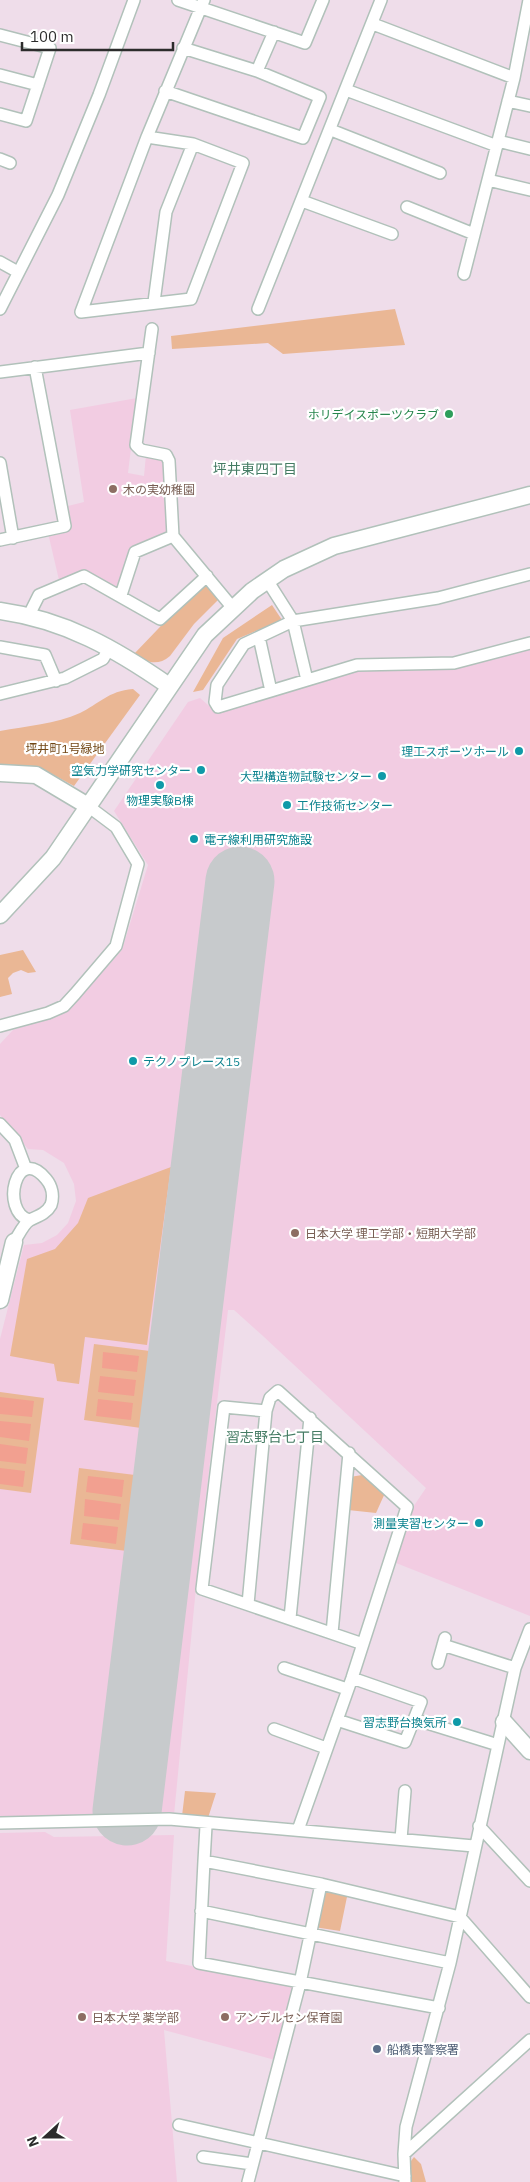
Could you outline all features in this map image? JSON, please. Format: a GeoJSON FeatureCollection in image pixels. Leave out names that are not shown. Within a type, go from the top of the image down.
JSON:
{"type":"FeatureCollection","features":[{"type":"Feature","properties":{"kind":"street"},"geometry":{"type":"LineString","coordinates":[[0,308],[58,195],[99,95],[134,0]]}},
{"type":"Feature","properties":{"kind":"street"},"geometry":{"type":"LineString","coordinates":[[178,0],[202,3],[305,43],[323,0]]}},
{"type":"Feature","properties":{"kind":"street"},"geometry":{"type":"LineString","coordinates":[[258,309],[382,0]]}},
{"type":"Feature","properties":{"kind":"street"},"geometry":{"type":"LineString","coordinates":[[464,274],[514,78],[528,0]]}},
{"type":"Feature","properties":{"kind":"street"},"geometry":{"type":"LineString","coordinates":[[147,136],[193,144],[243,163],[191,299],[81,312],[147,136],[202,3]]}},
{"type":"Feature","properties":{"kind":"street"},"geometry":{"type":"LineString","coordinates":[[373,24],[514,78]]}},
{"type":"Feature","properties":{"kind":"street"},"geometry":{"type":"LineString","coordinates":[[257,71],[274,32]]}},
{"type":"Feature","properties":{"kind":"street"},"geometry":{"type":"LineString","coordinates":[[0,35],[50,48],[26,121],[0,114]]}},
{"type":"Feature","properties":{"kind":"street"},"geometry":{"type":"LineString","coordinates":[[166,91],[303,138],[320,98],[257,71],[183,48]]}},
{"type":"Feature","properties":{"kind":"street"},"geometry":{"type":"LineString","coordinates":[[0,75],[38,85]]}},
{"type":"Feature","properties":{"kind":"street"},"geometry":{"type":"LineString","coordinates":[[346,90],[497,144],[530,149]]}},
{"type":"Feature","properties":{"kind":"street"},"geometry":{"type":"LineString","coordinates":[[508,100],[530,106]]}},
{"type":"Feature","properties":{"kind":"street"},"geometry":{"type":"LineString","coordinates":[[331,130],[440,172]]}},
{"type":"Feature","properties":{"kind":"street"},"geometry":{"type":"LineString","coordinates":[[154,302],[166,212],[193,144]]}},
{"type":"Feature","properties":{"kind":"street"},"geometry":{"type":"LineString","coordinates":[[488,180],[530,190]]}},
{"type":"Feature","properties":{"kind":"street"},"geometry":{"type":"LineString","coordinates":[[302,201],[392,234]]}},
{"type":"Feature","properties":{"kind":"street"},"geometry":{"type":"LineString","coordinates":[[407,207],[474,234]]}},
{"type":"Feature","properties":{"kind":"street"},"geometry":{"type":"LineString","coordinates":[[0,262],[18,272]]}},
{"type":"Feature","properties":{"kind":"street"},"geometry":{"type":"LineString","coordinates":[[152,329],[136,445],[141,450],[166,455],[170,461],[173,536],[232,607]]}},
{"type":"Feature","properties":{"kind":"street"},"geometry":{"type":"LineString","coordinates":[[0,372],[35,366],[149,353]]}},
{"type":"Feature","properties":{"kind":"street"},"geometry":{"type":"LineString","coordinates":[[0,540],[65,526],[35,366]]}},
{"type":"Feature","properties":{"kind":"street"},"geometry":{"type":"LineString","coordinates":[[0,463],[13,538]]}},
{"type":"Feature","properties":{"kind":"street"},"geometry":{"type":"LineString","coordinates":[[0,915],[53,858],[205,635],[232,607],[267,580],[303,559],[334,546],[530,495]]}},
{"type":"Feature","properties":{"kind":"street"},"geometry":{"type":"LineString","coordinates":[[121,596],[135,552],[173,536]]}},
{"type":"Feature","properties":{"kind":"street"},"geometry":{"type":"LineString","coordinates":[[530,574],[438,598],[293,622],[244,644],[217,685],[215,702],[218,707],[357,665],[454,663],[530,643]]}},
{"type":"Feature","properties":{"kind":"street"},"geometry":{"type":"LineString","coordinates":[[29,615],[38,595],[84,576],[160,619],[207,576]]}},
{"type":"Feature","properties":{"kind":"street"},"geometry":{"type":"LineString","coordinates":[[267,580],[293,622],[307,680]]}},
{"type":"Feature","properties":{"kind":"street"},"geometry":{"type":"LineString","coordinates":[[0,611],[29,615],[57,623],[110,647],[169,686]]}},
{"type":"Feature","properties":{"kind":"street"},"geometry":{"type":"LineString","coordinates":[[259,637],[271,691]]}},
{"type":"Feature","properties":{"kind":"street"},"geometry":{"type":"LineString","coordinates":[[0,647],[45,654],[56,681]]}},
{"type":"Feature","properties":{"kind":"street"},"geometry":{"type":"LineString","coordinates":[[0,694],[56,681],[103,659],[110,647]]}},
{"type":"Feature","properties":{"kind":"street"},"geometry":{"type":"LineString","coordinates":[[0,773],[36,775],[88,806],[116,827],[138,864],[116,946],[64,1006],[48,1013],[0,1026]]}},
{"type":"Feature","properties":{"kind":"street"},"geometry":{"type":"LineString","coordinates":[[0,1124],[14,1140],[26,1169]]}},
{"type":"Feature","properties":{"kind":"street"},"geometry":{"type":"LineString","coordinates":[[8,1249],[29,1220],[43,1214],[50,1206],[52,1197],[50,1184],[35,1170],[26,1169],[11,1174],[2,1190],[7,1212],[16,1218],[29,1220]]}},
{"type":"Feature","properties":{"kind":"street"},"geometry":{"type":"LineString","coordinates":[[0,1300],[8,1249],[16,1218]]}},
{"type":"Feature","properties":{"kind":"street"},"geometry":{"type":"LineString","coordinates":[[248,1604],[266,1411],[270,1398],[278,1391],[407,1507],[350,1684],[298,1830]]}},
{"type":"Feature","properties":{"kind":"street"},"geometry":{"type":"LineString","coordinates":[[266,1411],[224,1407],[202,1589],[363,1644]]}},
{"type":"Feature","properties":{"kind":"street"},"geometry":{"type":"LineString","coordinates":[[290,1618],[310,1418]]}},
{"type":"Feature","properties":{"kind":"street"},"geometry":{"type":"LineString","coordinates":[[332,1633],[349,1453]]}},
{"type":"Feature","properties":{"kind":"street"},"geometry":{"type":"LineString","coordinates":[[179,2125],[405,2179],[406,2127],[450,1962],[474,1846],[515,1668],[530,1632]]}},
{"type":"Feature","properties":{"kind":"street"},"geometry":{"type":"LineString","coordinates":[[438,1663],[444,1642],[515,1668]]}},
{"type":"Feature","properties":{"kind":"street"},"geometry":{"type":"LineString","coordinates":[[284,1668],[421,1702],[405,1742],[337,1720]]}},
{"type":"Feature","properties":{"kind":"street"},"geometry":{"type":"LineString","coordinates":[[414,1719],[498,1745]]}},
{"type":"Feature","properties":{"kind":"street"},"geometry":{"type":"LineString","coordinates":[[504,1722],[530,1751]]}},
{"type":"Feature","properties":{"kind":"street"},"geometry":{"type":"LineString","coordinates":[[274,1729],[326,1748]]}},
{"type":"Feature","properties":{"kind":"street"},"geometry":{"type":"LineString","coordinates":[[400,1839],[404,1791]]}},
{"type":"Feature","properties":{"kind":"street"},"geometry":{"type":"LineString","coordinates":[[0,1823],[169,1819],[474,1846]]}},
{"type":"Feature","properties":{"kind":"street"},"geometry":{"type":"LineString","coordinates":[[206,1826],[199,1963],[439,2008]]}},
{"type":"Feature","properties":{"kind":"street"},"geometry":{"type":"LineString","coordinates":[[479,1826],[530,1881]]}},
{"type":"Feature","properties":{"kind":"street"},"geometry":{"type":"LineString","coordinates":[[204,1861],[321,1884],[460,1917],[530,1997]]}},
{"type":"Feature","properties":{"kind":"street"},"geometry":{"type":"LineString","coordinates":[[248,2182],[300,1983],[321,1884]]}},
{"type":"Feature","properties":{"kind":"street"},"geometry":{"type":"LineString","coordinates":[[201,1911],[450,1962]]}},
{"type":"Feature","properties":{"kind":"street"},"geometry":{"type":"LineString","coordinates":[[404,2154],[530,2040]]}},
{"type":"Feature","properties":{"kind":"street"},"geometry":{"type":"LineString","coordinates":[[202,2157],[252,2164]]}},
{"type":"Feature","properties":{"kind":"shaded area","name":"木の実幼稚園"},"geometry":{"type":"Polygon","coordinates":[[[137,398],[128,473],[144,476],[146,455],[161,457],[165,462],[166,534],[131,547],[118,587],[113,589],[81,571],[59,580],[48,533],[68,528],[64,507],[84,502],[70,410],[137,398]]]}},
{"type":"Feature","properties":{"kind":"shaded area","name":"日本大学 理工学部・短期大学部"},"geometry":{"type":"Polygon","coordinates":[[[530,647],[530,1616],[396,1563],[411,1510],[426,1488],[263,1336],[234,1310],[228,1310],[200,1546],[174,1815],[0,1819],[0,1339],[24,1245],[42,1243],[57,1235],[68,1223],[76,1201],[74,1184],[64,1163],[43,1150],[28,1149],[0,1115],[0,1044],[13,1030],[67,1012],[122,950],[148,865],[114,811],[188,702],[200,698],[215,711],[357,670],[457,667],[530,647]]]}},
{"type":"Feature","properties":{"kind":"shaded area"},"geometry":{"type":"Polygon","coordinates":[[[103,1352],[139,1356],[137,1372],[102,1368],[103,1352]]]}},
{"type":"Feature","properties":{"kind":"shaded area"},"geometry":{"type":"Polygon","coordinates":[[[100,1376],[136,1380],[134,1396],[98,1392],[100,1376]]]}},
{"type":"Feature","properties":{"kind":"shaded area"},"geometry":{"type":"Polygon","coordinates":[[[0,1397],[34,1401],[32,1417],[0,1414],[0,1397]]]}},
{"type":"Feature","properties":{"kind":"shaded area"},"geometry":{"type":"Polygon","coordinates":[[[98,1399],[133,1403],[131,1420],[96,1416],[98,1399]]]}},
{"type":"Feature","properties":{"kind":"shaded area"},"geometry":{"type":"Polygon","coordinates":[[[0,1421],[31,1424],[29,1441],[0,1437],[0,1421]]]}},
{"type":"Feature","properties":{"kind":"shaded area"},"geometry":{"type":"Polygon","coordinates":[[[0,1444],[28,1448],[26,1464],[0,1461],[0,1444]]]}},
{"type":"Feature","properties":{"kind":"shaded area"},"geometry":{"type":"Polygon","coordinates":[[[0,1468],[25,1471],[23,1487],[0,1484],[0,1468]]]}},
{"type":"Feature","properties":{"kind":"shaded area"},"geometry":{"type":"Polygon","coordinates":[[[88,1476],[124,1480],[122,1497],[86,1492],[88,1476]]]}},
{"type":"Feature","properties":{"kind":"shaded area"},"geometry":{"type":"Polygon","coordinates":[[[85,1499],[121,1504],[119,1520],[84,1516],[85,1499]]]}},
{"type":"Feature","properties":{"kind":"shaded area"},"geometry":{"type":"Polygon","coordinates":[[[83,1523],[118,1527],[116,1544],[81,1539],[83,1523]]]}},
{"type":"Feature","properties":{"kind":"shaded area","name":"日本大学 薬学部"},"geometry":{"type":"Polygon","coordinates":[[[45,1832],[54,1837],[174,1835],[166,1961],[295,1986],[275,2060],[164,2030],[177,2182],[0,2182],[0,1833],[45,1832]]]}},
{"type":"Feature","properties":{"kind":"green space"},"geometry":{"type":"Polygon","coordinates":[[[395,309],[405,345],[283,354],[268,343],[172,349],[171,336],[395,309]]]}},
{"type":"Feature","properties":{"kind":"green space"},"geometry":{"type":"Polygon","coordinates":[[[204,581],[218,600],[194,624],[170,656],[161,661],[152,662],[134,654],[204,581]]]}},
{"type":"Feature","properties":{"kind":"green space"},"geometry":{"type":"Polygon","coordinates":[[[272,605],[282,620],[237,639],[203,690],[193,692],[223,638],[272,605]]]}},
{"type":"Feature","properties":{"kind":"green space","name":"坪井町1号緑地"},"geometry":{"type":"Polygon","coordinates":[[[133,689],[140,695],[74,786],[41,768],[0,766],[0,731],[71,717],[110,695],[133,689]]]}},
{"type":"Feature","properties":{"kind":"green space"},"geometry":{"type":"Polygon","coordinates":[[[23,950],[36,972],[28,973],[21,970],[13,973],[8,978],[12,994],[0,997],[0,955],[23,950]]]}},
{"type":"Feature","properties":{"kind":"green space"},"geometry":{"type":"Polygon","coordinates":[[[171,1167],[147,1345],[85,1337],[79,1384],[57,1381],[54,1364],[10,1356],[27,1259],[55,1249],[78,1223],[88,1198],[171,1167]]]}},
{"type":"Feature","properties":{"kind":"green space"},"geometry":{"type":"Polygon","coordinates":[[[94,1344],[150,1351],[141,1428],[84,1420],[94,1344]]]}},
{"type":"Feature","properties":{"kind":"green space"},"geometry":{"type":"Polygon","coordinates":[[[0,1392],[44,1398],[31,1493],[0,1489],[0,1392]]]}},
{"type":"Feature","properties":{"kind":"green space"},"geometry":{"type":"Polygon","coordinates":[[[79,1468],[135,1475],[127,1551],[70,1544],[79,1468]]]}},
{"type":"Feature","properties":{"kind":"green space"},"geometry":{"type":"Polygon","coordinates":[[[362,1475],[385,1493],[376,1513],[348,1510],[350,1477],[362,1475]]]}},
{"type":"Feature","properties":{"kind":"green space"},"geometry":{"type":"Polygon","coordinates":[[[185,1791],[216,1793],[208,1818],[182,1816],[185,1791]]]}},
{"type":"Feature","properties":{"kind":"green space"},"geometry":{"type":"Polygon","coordinates":[[[324,1887],[348,1892],[340,1931],[314,1927],[324,1887]]]}},
{"type":"Feature","properties":{"kind":"green space"},"geometry":{"type":"Polygon","coordinates":[[[414,2157],[421,2164],[426,2182],[409,2182],[408,2165],[414,2157]]]}},
{"type":"Feature","properties":{"kind":"runway"},"geometry":{"type":"LineString","coordinates":[[127,1811],[240,881]]}},
{"type":"Feature","properties":{"kind":"place","name":"ホリデイスポーツクラブ"},"geometry":{"type":"Point","coordinates":[449,414]}},
{"type":"Feature","properties":{"kind":"place","name":"木の実幼稚園"},"geometry":{"type":"Point","coordinates":[113,489]}},
{"type":"Feature","properties":{"kind":"place","name":"理工スポーツホール"},"geometry":{"type":"Point","coordinates":[519,751]}},
{"type":"Feature","properties":{"kind":"place","name":"空気力学研究センター"},"geometry":{"type":"Point","coordinates":[201,770]}},
{"type":"Feature","properties":{"kind":"place","name":"大型構造物試験センター"},"geometry":{"type":"Point","coordinates":[382,776]}},
{"type":"Feature","properties":{"kind":"place","name":"物理実験B棟"},"geometry":{"type":"Point","coordinates":[160,785]}},
{"type":"Feature","properties":{"kind":"place","name":"工作技術センター"},"geometry":{"type":"Point","coordinates":[287,805]}},
{"type":"Feature","properties":{"kind":"place","name":"電子線利用研究施設"},"geometry":{"type":"Point","coordinates":[194,839]}},
{"type":"Feature","properties":{"kind":"place","name":"テクノプレース15"},"geometry":{"type":"Point","coordinates":[133,1061]}},
{"type":"Feature","properties":{"kind":"place","name":"日本大学 理工学部・短期大学部"},"geometry":{"type":"Point","coordinates":[295,1233]}},
{"type":"Feature","properties":{"kind":"place","name":"測量実習センター"},"geometry":{"type":"Point","coordinates":[479,1523]}},
{"type":"Feature","properties":{"kind":"place","name":"習志野台換気所"},"geometry":{"type":"Point","coordinates":[457,1722]}},
{"type":"Feature","properties":{"kind":"place","name":"日本大学 薬学部"},"geometry":{"type":"Point","coordinates":[82,2017]}},
{"type":"Feature","properties":{"kind":"place","name":"アンデルセン保育園"},"geometry":{"type":"Point","coordinates":[225,2017]}},
{"type":"Feature","properties":{"kind":"place","name":"船橋東警察署"},"geometry":{"type":"Point","coordinates":[377,2049]}},
{"type":"Feature","properties":{"kind":"district","name":"坪井東四丁目"},"geometry":{"type":"Point","coordinates":[255,469]}},
{"type":"Feature","properties":{"kind":"district","name":"習志野台七丁目"},"geometry":{"type":"Point","coordinates":[275,1437]}}]}
